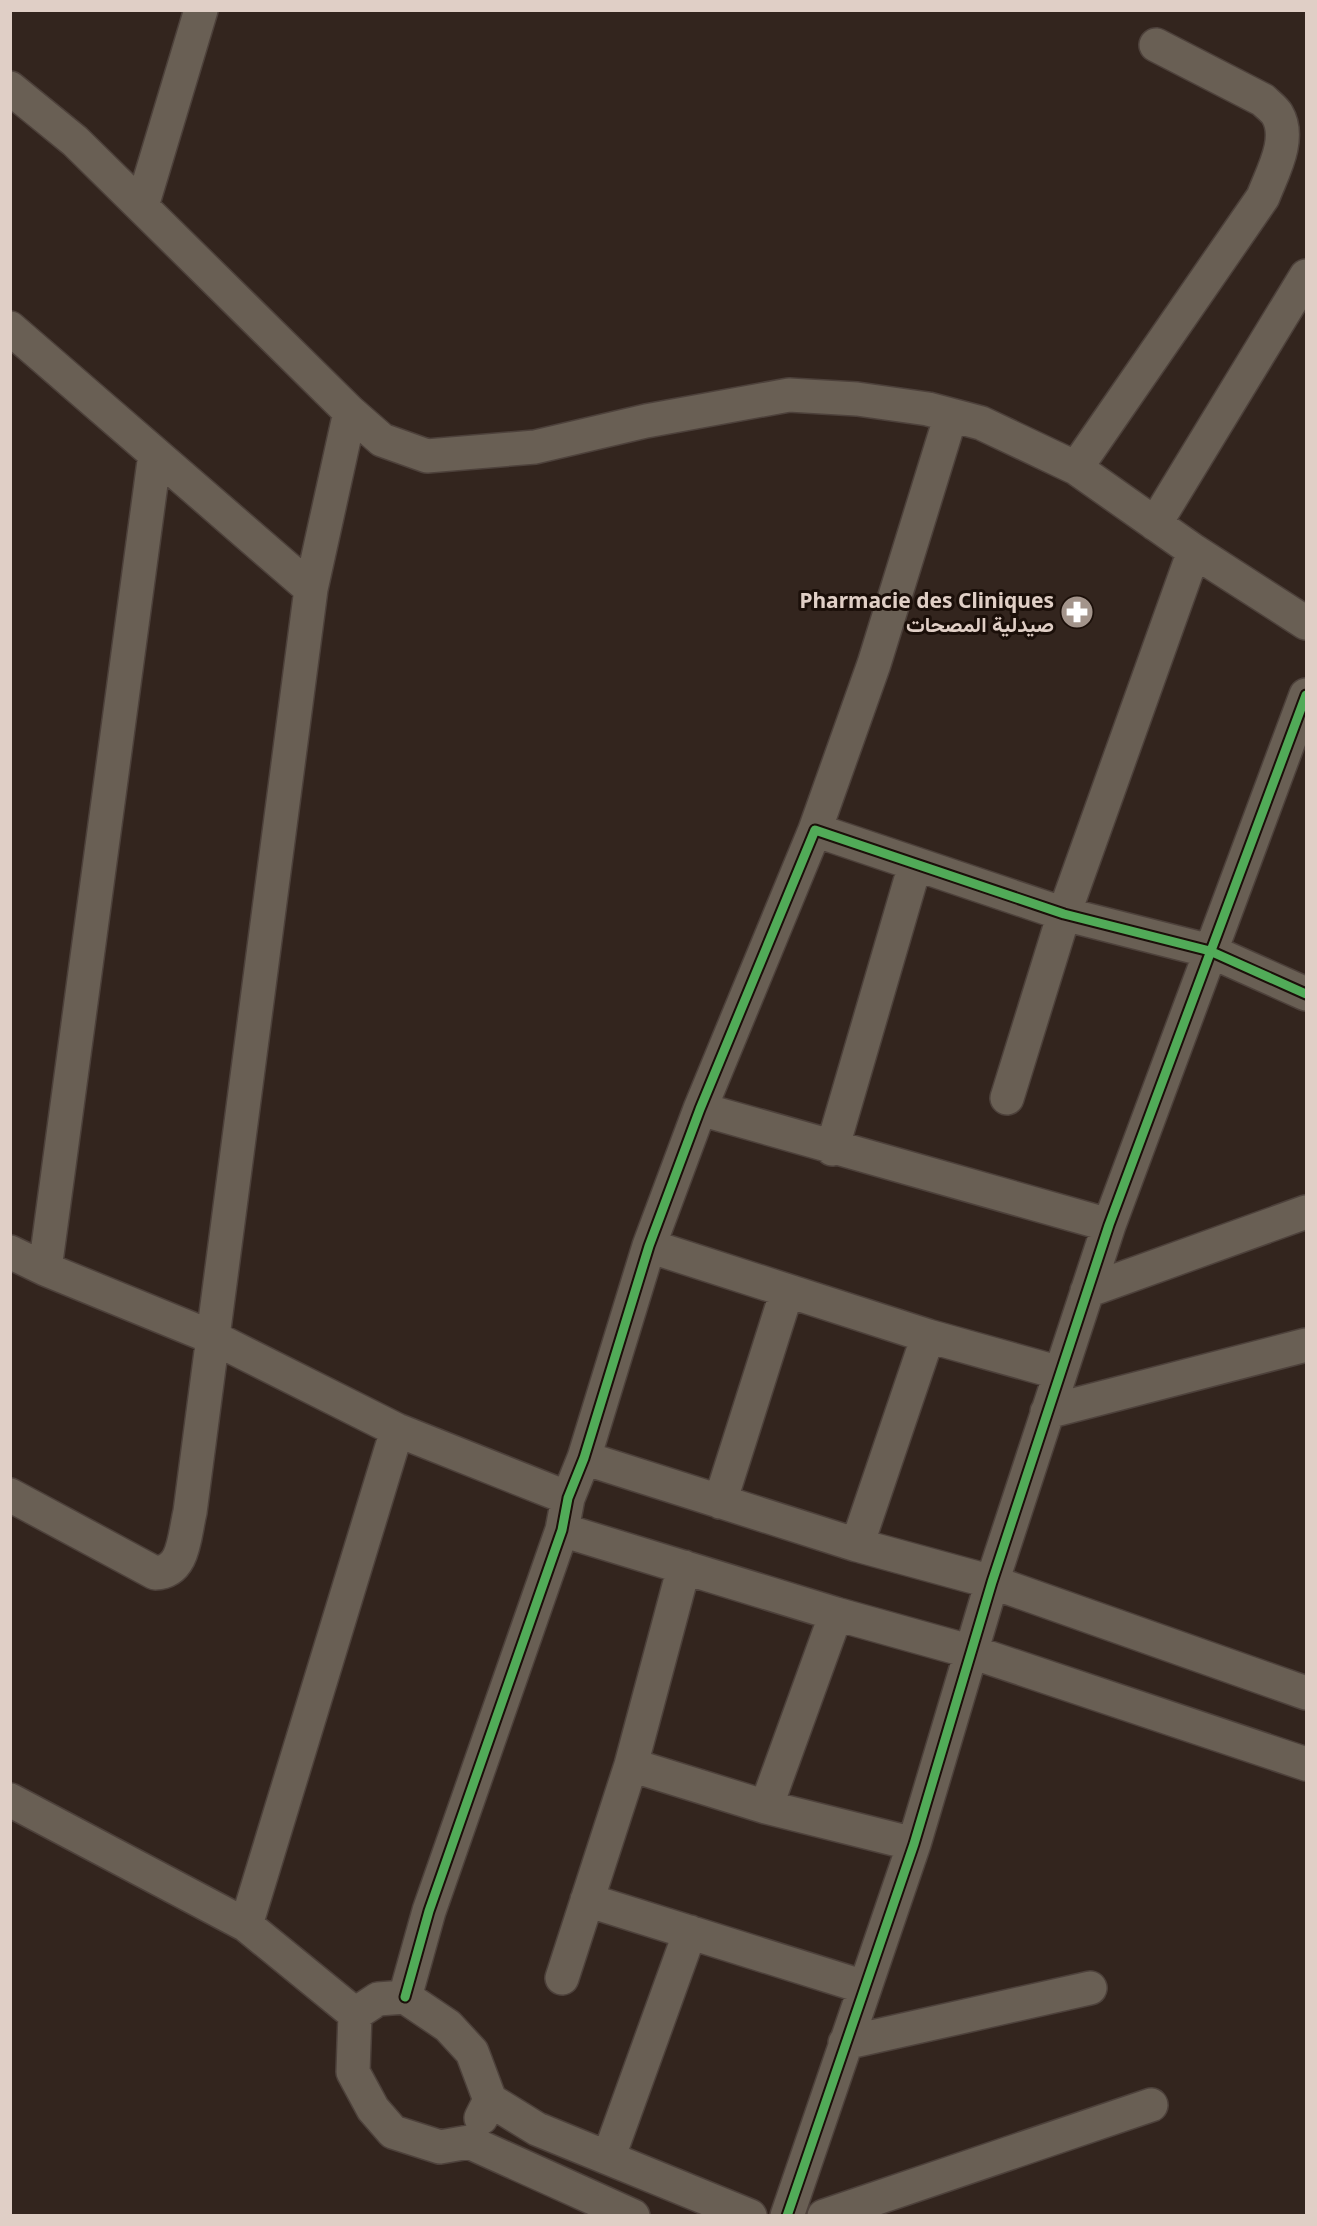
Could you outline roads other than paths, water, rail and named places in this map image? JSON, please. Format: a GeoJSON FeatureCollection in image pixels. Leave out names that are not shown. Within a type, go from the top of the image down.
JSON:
{"type":"FeatureCollection","features":[{"type":"Feature","properties":{"kind":"street"},"geometry":{"type":"LineString","coordinates":[[142,207],[201,10]]}},
{"type":"Feature","properties":{"kind":"street"},"geometry":{"type":"LineString","coordinates":[[1076,468],[1263,197],[1280,152],[1281,133],[1277,114],[1263,100],[1156,45]]}},
{"type":"Feature","properties":{"kind":"street"},"geometry":{"type":"LineString","coordinates":[[10,88],[75,141],[350,412],[382,440],[427,456],[536,447],[646,421],[789,395],[857,399],[928,409],[981,423],[1076,468],[1194,551],[1306,623]]}},
{"type":"Feature","properties":{"kind":"street"},"geometry":{"type":"LineString","coordinates":[[1155,524],[1306,276]]}},
{"type":"Feature","properties":{"kind":"street"},"geometry":{"type":"LineString","coordinates":[[10,328],[311,589]]}},
{"type":"Feature","properties":{"kind":"street"},"geometry":{"type":"LineString","coordinates":[[10,1495],[155,1573],[167,1573],[178,1563],[190,1512],[311,589],[350,412]]}},
{"type":"Feature","properties":{"kind":"street"},"geometry":{"type":"LineString","coordinates":[[405,1997],[429,1911],[562,1530],[568,1498],[584,1458],[649,1246],[700,1110],[815,830],[874,664],[951,415]]}},
{"type":"Feature","properties":{"kind":"street"},"geometry":{"type":"LineString","coordinates":[[45,1269],[155,454]]}},
{"type":"Feature","properties":{"kind":"street"},"geometry":{"type":"LineString","coordinates":[[1007,1098],[1064,914],[1194,551]]}},
{"type":"Feature","properties":{"kind":"street"},"geometry":{"type":"LineString","coordinates":[[787,2216],[914,1844],[992,1582],[1109,1225],[1306,695]]}},
{"type":"Feature","properties":{"kind":"street"},"geometry":{"type":"LineString","coordinates":[[815,830],[1064,914],[1210,951],[1306,994]]}},
{"type":"Feature","properties":{"kind":"street"},"geometry":{"type":"LineString","coordinates":[[832,1149],[915,865]]}},
{"type":"Feature","properties":{"kind":"street"},"geometry":{"type":"LineString","coordinates":[[700,1110],[832,1149],[1109,1225]]}},
{"type":"Feature","properties":{"kind":"street"},"geometry":{"type":"LineString","coordinates":[[1088,1290],[1306,1212]]}},
{"type":"Feature","properties":{"kind":"street"},"geometry":{"type":"LineString","coordinates":[[649,1246],[928,1336],[1060,1373]]}},
{"type":"Feature","properties":{"kind":"street"},"geometry":{"type":"LineString","coordinates":[[10,1252],[45,1269],[213,1338],[397,1430],[568,1498]]}},
{"type":"Feature","properties":{"kind":"street"},"geometry":{"type":"LineString","coordinates":[[720,1502],[787,1291]]}},
{"type":"Feature","properties":{"kind":"street"},"geometry":{"type":"LineString","coordinates":[[857,1545],[928,1336]]}},
{"type":"Feature","properties":{"kind":"street"},"geometry":{"type":"LineString","coordinates":[[1047,1412],[1306,1345]]}},
{"type":"Feature","properties":{"kind":"street"},"geometry":{"type":"LineString","coordinates":[[246,1925],[397,1430]]}},
{"type":"Feature","properties":{"kind":"street"},"geometry":{"type":"LineString","coordinates":[[584,1458],[857,1545],[992,1582],[1306,1693]]}},
{"type":"Feature","properties":{"kind":"street"},"geometry":{"type":"LineString","coordinates":[[562,1530],[836,1614],[972,1652],[1306,1764]]}},
{"type":"Feature","properties":{"kind":"street"},"geometry":{"type":"LineString","coordinates":[[562,1978],[631,1765],[684,1567]]}},
{"type":"Feature","properties":{"kind":"street"},"geometry":{"type":"LineString","coordinates":[[766,1807],[836,1614]]}},
{"type":"Feature","properties":{"kind":"street"},"geometry":{"type":"LineString","coordinates":[[631,1765],[766,1807],[914,1844]]}},
{"type":"Feature","properties":{"kind":"street"},"geometry":{"type":"LineString","coordinates":[[10,1800],[246,1925],[355,2014]]}},
{"type":"Feature","properties":{"kind":"street"},"geometry":{"type":"LineString","coordinates":[[587,1900],[864,1987]]}},
{"type":"Feature","properties":{"kind":"street"},"geometry":{"type":"LineString","coordinates":[[609,2156],[690,1932]]}},
{"type":"Feature","properties":{"kind":"street"},"geometry":{"type":"LineString","coordinates":[[846,2043],[1089,1988]]}},
{"type":"Feature","properties":{"kind":"street"},"geometry":{"type":"LineString","coordinates":[[355,2014],[378,1999],[405,1997],[448,2026],[472,2052],[490,2100],[537,2129],[609,2156],[750,2216]]}},
{"type":"Feature","properties":{"kind":"street"},"geometry":{"type":"LineString","coordinates":[[355,2014],[353,2072],[373,2109],[393,2132],[440,2147],[469,2142],[633,2216]]}},
{"type":"Feature","properties":{"kind":"street"},"geometry":{"type":"LineString","coordinates":[[469,2142],[490,2100]]}},
{"type":"Feature","properties":{"kind":"street"},"geometry":{"type":"LineString","coordinates":[[824,2216],[1151,2105]]}},
{"type":"Feature","properties":{"kind":"place","name":"Pharmacie des Cliniques صيدلية المصحات"},"geometry":{"type":"Point","coordinates":[1077,612]}}]}
